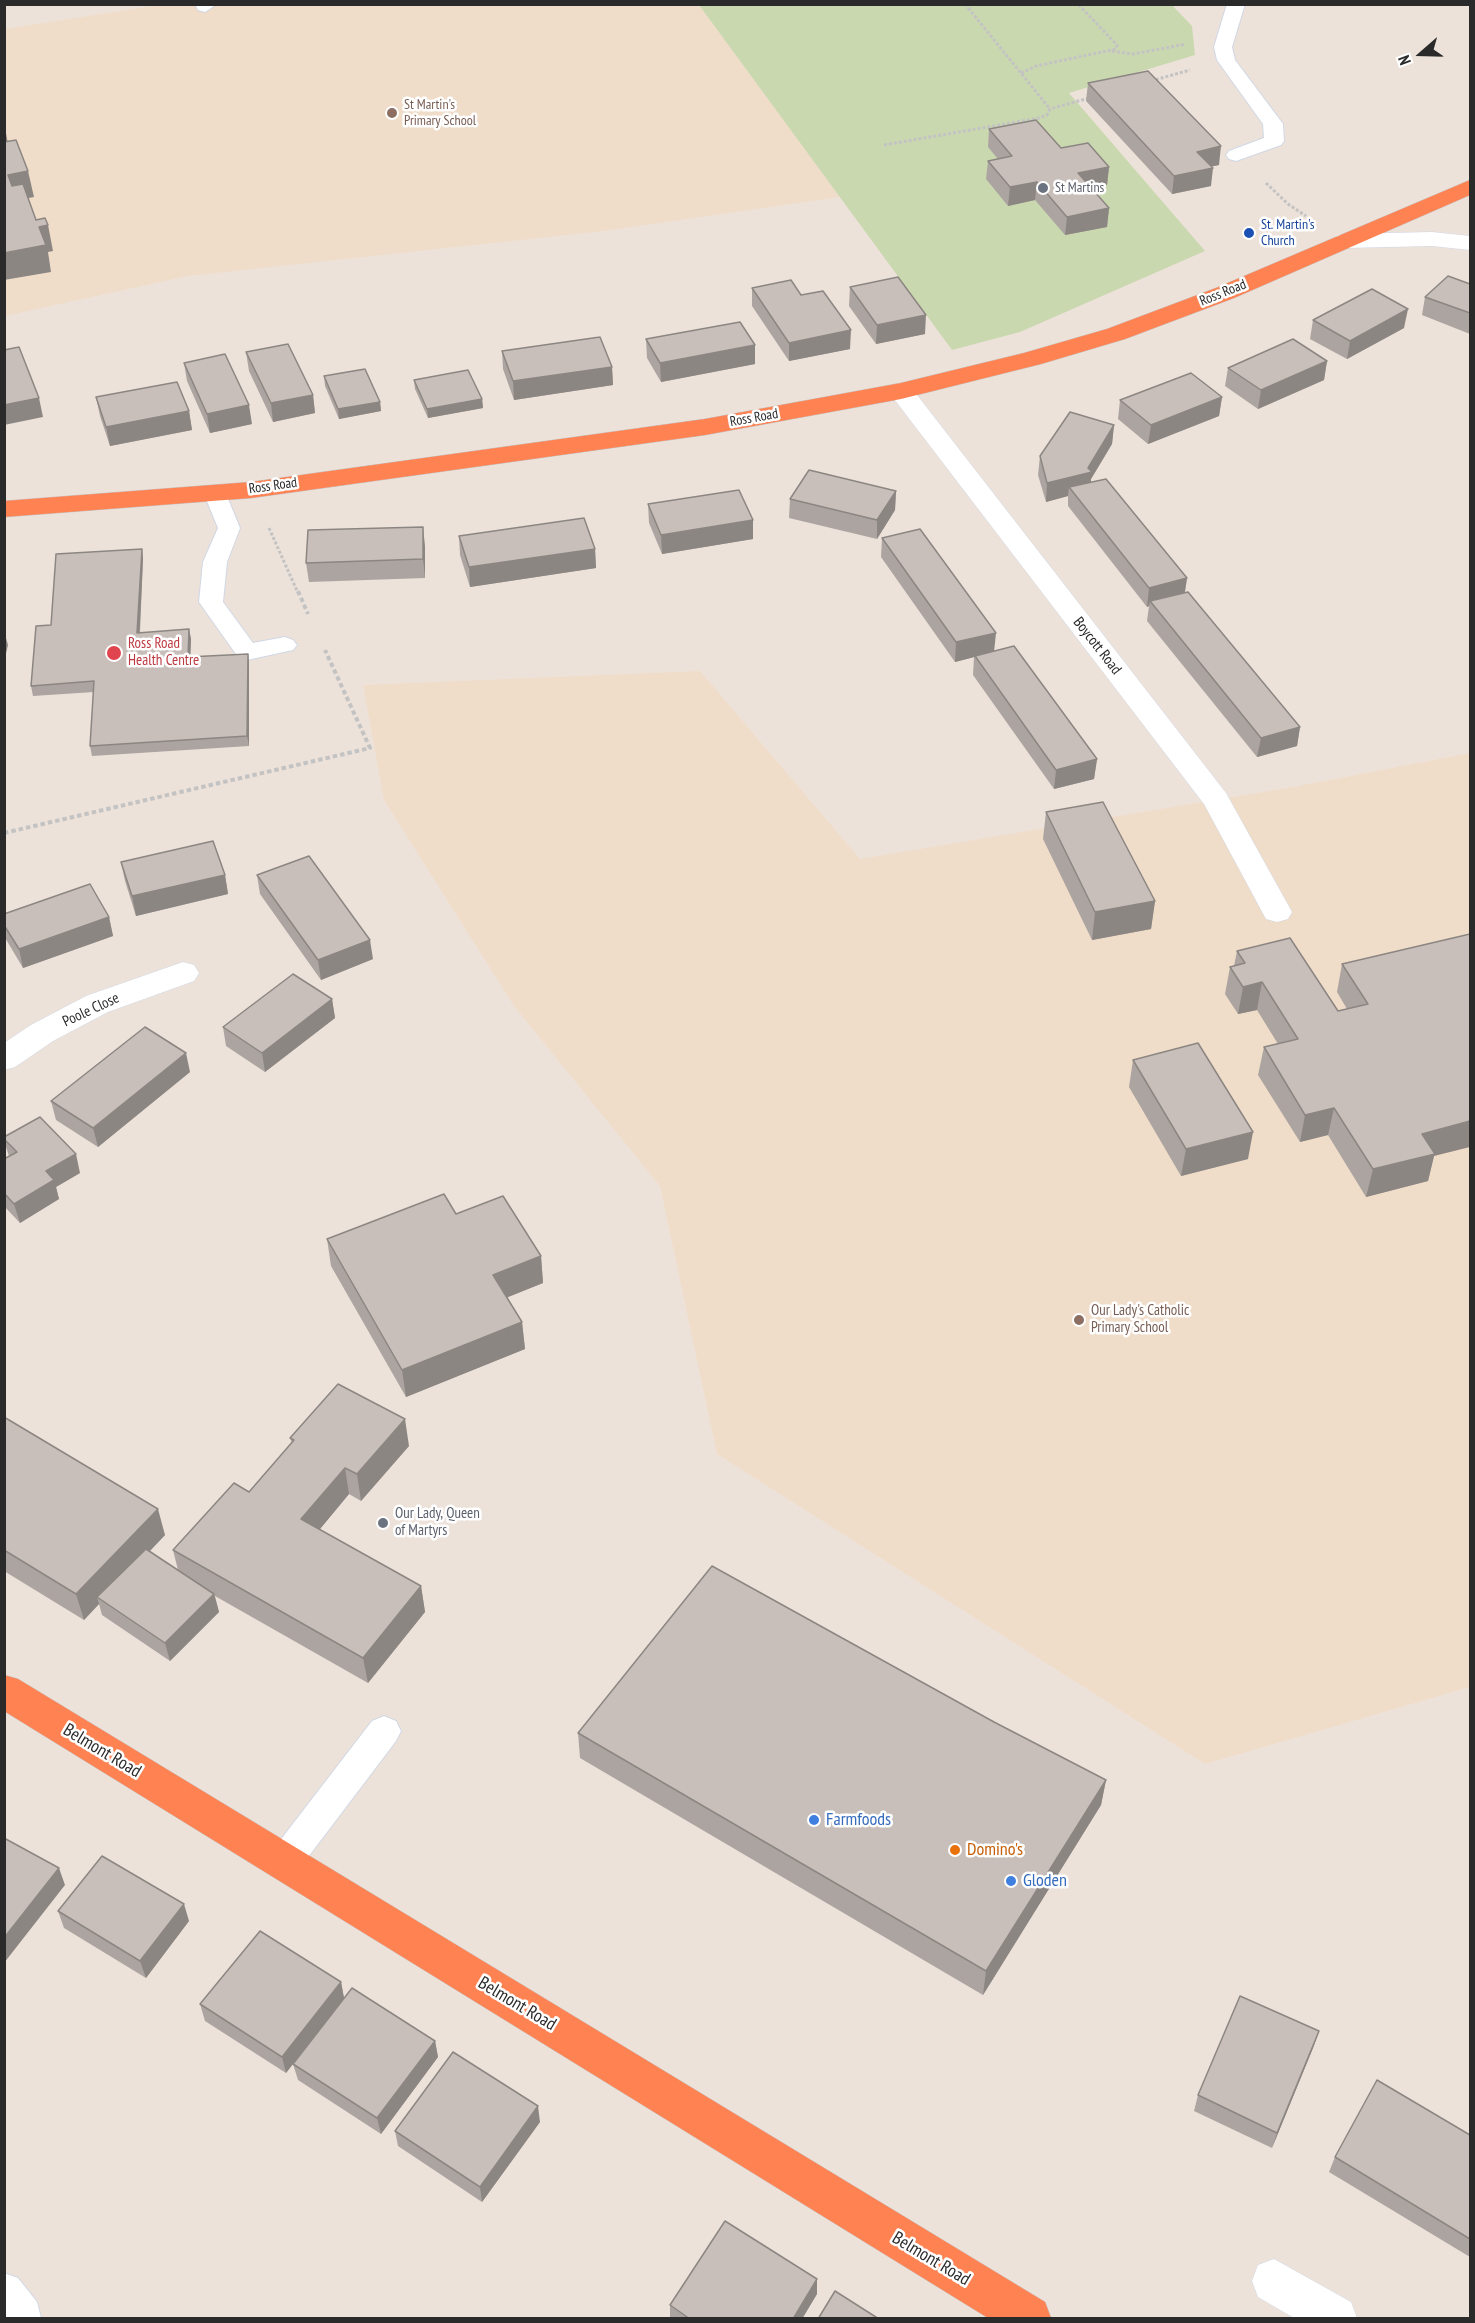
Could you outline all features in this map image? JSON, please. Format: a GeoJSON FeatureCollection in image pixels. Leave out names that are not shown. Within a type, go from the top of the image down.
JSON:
{"type":"FeatureCollection","features":[{"type":"Feature","properties":{"kind":"highway","name":"Ross Road"},"geometry":{"type":"LineString","coordinates":[[4,509],[214,494],[705,427],[901,391],[1032,359],[1116,334],[1225,293],[1470,187]]}},
{"type":"Feature","properties":{"kind":"highway","name":"Belmont Road"},"geometry":{"type":"LineString","coordinates":[[4,1691],[1029,2319]]}},
{"type":"Feature","properties":{"kind":"street"},"geometry":{"type":"LineString","coordinates":[[1345,241],[1432,238],[1470,243]]}},
{"type":"Feature","properties":{"kind":"street","name":"Boycott Road"},"geometry":{"type":"LineString","coordinates":[[901,391],[1216,800],[1277,912]]}},
{"type":"Feature","properties":{"kind":"street","name":"Poole Close"},"geometry":{"type":"LineString","coordinates":[[4,1059],[42,1033],[97,1004],[183,973]]}},
{"type":"Feature","properties":{"kind":"street"},"geometry":{"type":"LineString","coordinates":[[1274,2281],[1335,2319]]}},
{"type":"Feature","properties":{"kind":"lane"},"geometry":{"type":"LineString","coordinates":[[1236,4],[1224,47],[1226,60],[1273,124],[1274,141],[1236,155]]}},
{"type":"Feature","properties":{"kind":"lane"},"geometry":{"type":"LineString","coordinates":[[214,494],[229,528],[215,562],[211,602],[248,652],[285,645]]}},
{"type":"Feature","properties":{"kind":"lane"},"geometry":{"type":"LineString","coordinates":[[284,1862],[384,1731]]}},
{"type":"Feature","properties":{"kind":"path"},"geometry":{"type":"LineString","coordinates":[[965,4],[1050,109]]}},
{"type":"Feature","properties":{"kind":"path"},"geometry":{"type":"LineString","coordinates":[[1078,4],[1117,45],[1112,51]]}},
{"type":"Feature","properties":{"kind":"path"},"geometry":{"type":"LineString","coordinates":[[1021,74],[1036,66],[1112,51],[1133,54],[1187,44]]}},
{"type":"Feature","properties":{"kind":"path"},"geometry":{"type":"LineString","coordinates":[[1149,81],[1226,60]]}},
{"type":"Feature","properties":{"kind":"path"},"geometry":{"type":"LineString","coordinates":[[884,145],[1039,118],[1047,115],[1050,109],[1094,97]]}},
{"type":"Feature","properties":{"kind":"path"},"geometry":{"type":"LineString","coordinates":[[1236,155],[1288,204],[1345,241]]}},
{"type":"Feature","properties":{"kind":"path"},"geometry":{"type":"LineString","coordinates":[[251,489],[310,619]]}},
{"type":"Feature","properties":{"kind":"path"},"geometry":{"type":"LineString","coordinates":[[4,833],[370,748],[320,640]]}},
{"type":"Feature","properties":{"kind":"shaded area","name":"St Martin's Primary School"},"geometry":{"type":"Polygon","coordinates":[[[158,5],[699,5],[840,197],[604,231],[188,276],[5,316],[5,29],[158,5]]]}},
{"type":"Feature","properties":{"kind":"shaded area","name":"Our Lady's Catholic Primary School"},"geometry":{"type":"Polygon","coordinates":[[[700,671],[860,859],[1293,787],[1470,753],[1470,1687],[1205,1764],[717,1454],[660,1186],[514,1006],[384,800],[363,685],[700,671]]]}},
{"type":"Feature","properties":{"kind":"green space"},"geometry":{"type":"Polygon","coordinates":[[[699,5],[1172,5],[1192,26],[1195,55],[1069,93],[1205,251],[1020,332],[952,350],[699,5]]]}},
{"type":"Feature","properties":{"kind":"building"},"geometry":{"type":"Polygon","coordinates":[[[1148,71],[1221,146],[1197,152],[1213,168],[1174,176],[1088,83],[1148,71]]]}},
{"type":"Feature","properties":{"kind":"building"},"geometry":{"type":"Polygon","coordinates":[[[1036,120],[1061,148],[1088,143],[1109,167],[1078,173],[1109,208],[1067,217],[1037,182],[1010,187],[988,161],[1012,156],[989,129],[1036,120]]]}},
{"type":"Feature","properties":{"kind":"building"},"geometry":{"type":"Polygon","coordinates":[[[16,140],[28,171],[8,175],[12,186],[23,184],[36,220],[45,218],[48,225],[39,227],[46,245],[4,253],[4,142],[16,140]]]}},
{"type":"Feature","properties":{"kind":"building"},"geometry":{"type":"Polygon","coordinates":[[[1448,276],[1470,284],[1470,313],[1425,297],[1448,276]]]}},
{"type":"Feature","properties":{"kind":"building"},"geometry":{"type":"Polygon","coordinates":[[[898,277],[926,315],[877,325],[850,287],[898,277]]]}},
{"type":"Feature","properties":{"kind":"building"},"geometry":{"type":"Polygon","coordinates":[[[791,280],[801,295],[823,291],[851,330],[789,343],[752,288],[791,280]]]}},
{"type":"Feature","properties":{"kind":"building"},"geometry":{"type":"Polygon","coordinates":[[[1372,289],[1408,309],[1350,341],[1313,320],[1372,289]]]}},
{"type":"Feature","properties":{"kind":"building"},"geometry":{"type":"Polygon","coordinates":[[[740,322],[755,345],[660,363],[646,339],[740,322]]]}},
{"type":"Feature","properties":{"kind":"building"},"geometry":{"type":"Polygon","coordinates":[[[600,337],[612,367],[513,381],[502,351],[600,337]]]}},
{"type":"Feature","properties":{"kind":"building"},"geometry":{"type":"Polygon","coordinates":[[[1293,339],[1327,361],[1261,390],[1228,368],[1293,339]]]}},
{"type":"Feature","properties":{"kind":"building"},"geometry":{"type":"Polygon","coordinates":[[[288,344],[313,395],[271,403],[246,352],[288,344]]]}},
{"type":"Feature","properties":{"kind":"building"},"geometry":{"type":"Polygon","coordinates":[[[19,347],[39,398],[4,405],[4,350],[19,347]]]}},
{"type":"Feature","properties":{"kind":"building"},"geometry":{"type":"Polygon","coordinates":[[[225,354],[249,405],[207,414],[184,363],[225,354]]]}},
{"type":"Feature","properties":{"kind":"building"},"geometry":{"type":"Polygon","coordinates":[[[365,369],[380,402],[338,409],[324,376],[365,369]]]}},
{"type":"Feature","properties":{"kind":"building"},"geometry":{"type":"Polygon","coordinates":[[[468,370],[482,399],[427,409],[414,380],[468,370]]]}},
{"type":"Feature","properties":{"kind":"building"},"geometry":{"type":"Polygon","coordinates":[[[1191,373],[1222,397],[1151,425],[1120,400],[1191,373]]]}},
{"type":"Feature","properties":{"kind":"building"},"geometry":{"type":"Polygon","coordinates":[[[177,382],[189,411],[106,427],[96,397],[177,382]]]}},
{"type":"Feature","properties":{"kind":"building"},"geometry":{"type":"Polygon","coordinates":[[[1070,412],[1114,425],[1088,468],[1092,472],[1047,483],[1040,456],[1070,412]]]}},
{"type":"Feature","properties":{"kind":"building"},"geometry":{"type":"Polygon","coordinates":[[[809,470],[896,491],[877,520],[790,499],[809,470]]]}},
{"type":"Feature","properties":{"kind":"building"},"geometry":{"type":"Polygon","coordinates":[[[1106,479],[1187,578],[1149,588],[1069,487],[1106,479]]]}},
{"type":"Feature","properties":{"kind":"building"},"geometry":{"type":"Polygon","coordinates":[[[739,490],[753,520],[661,535],[648,504],[739,490]]]}},
{"type":"Feature","properties":{"kind":"building"},"geometry":{"type":"Polygon","coordinates":[[[584,518],[595,549],[469,567],[459,536],[584,518]]]}},
{"type":"Feature","properties":{"kind":"building"},"geometry":{"type":"Polygon","coordinates":[[[423,527],[423,559],[306,563],[308,530],[423,527]]]}},
{"type":"Feature","properties":{"kind":"building"},"geometry":{"type":"Polygon","coordinates":[[[920,529],[996,633],[956,642],[882,538],[920,529]]]}},
{"type":"Feature","properties":{"kind":"building","name":"Ross Road Health Centre"},"geometry":{"type":"Polygon","coordinates":[[[142,549],[137,633],[189,629],[188,657],[248,654],[247,736],[90,746],[94,681],[31,686],[36,626],[51,625],[56,554],[142,549]]]}},
{"type":"Feature","properties":{"kind":"building"},"geometry":{"type":"Polygon","coordinates":[[[1188,592],[1300,727],[1261,738],[1150,601],[1188,592]]]}},
{"type":"Feature","properties":{"kind":"building"},"geometry":{"type":"Polygon","coordinates":[[[1014,646],[1097,759],[1056,770],[975,656],[1014,646]]]}},
{"type":"Feature","properties":{"kind":"building"},"geometry":{"type":"Polygon","coordinates":[[[1103,802],[1155,901],[1095,912],[1046,812],[1103,802]]]}},
{"type":"Feature","properties":{"kind":"building"},"geometry":{"type":"Polygon","coordinates":[[[213,841],[225,875],[132,896],[121,862],[213,841]]]}},
{"type":"Feature","properties":{"kind":"building"},"geometry":{"type":"Polygon","coordinates":[[[309,856],[370,940],[318,960],[257,875],[309,856]]]}},
{"type":"Feature","properties":{"kind":"building"},"geometry":{"type":"Polygon","coordinates":[[[90,884],[109,917],[19,949],[4,925],[4,914],[90,884]]]}},
{"type":"Feature","properties":{"kind":"building"},"geometry":{"type":"Polygon","coordinates":[[[1470,934],[1470,1121],[1422,1134],[1435,1154],[1373,1169],[1334,1108],[1305,1115],[1264,1047],[1298,1039],[1262,982],[1243,987],[1230,967],[1245,963],[1237,951],[1290,938],[1338,1011],[1368,1004],[1342,964],[1470,934]]]}},
{"type":"Feature","properties":{"kind":"building"},"geometry":{"type":"Polygon","coordinates":[[[293,974],[332,999],[262,1053],[223,1027],[293,974]]]}},
{"type":"Feature","properties":{"kind":"building"},"geometry":{"type":"Polygon","coordinates":[[[145,1027],[186,1053],[93,1128],[51,1101],[145,1027]]]}},
{"type":"Feature","properties":{"kind":"building"},"geometry":{"type":"Polygon","coordinates":[[[1198,1043],[1253,1132],[1186,1149],[1133,1060],[1198,1043]]]}},
{"type":"Feature","properties":{"kind":"building"},"geometry":{"type":"Polygon","coordinates":[[[40,1117],[76,1154],[46,1171],[54,1180],[14,1204],[4,1193],[4,1159],[17,1152],[4,1137],[40,1117]]]}},
{"type":"Feature","properties":{"kind":"building"},"geometry":{"type":"Polygon","coordinates":[[[444,1194],[456,1214],[503,1196],[541,1256],[493,1275],[522,1322],[402,1370],[327,1239],[444,1194]]]}},
{"type":"Feature","properties":{"kind":"building"},"geometry":{"type":"Polygon","coordinates":[[[338,1384],[405,1419],[357,1474],[345,1468],[301,1519],[421,1586],[363,1658],[173,1550],[234,1483],[249,1492],[294,1440],[290,1438],[338,1384]]]}},
{"type":"Feature","properties":{"kind":"building"},"geometry":{"type":"Polygon","coordinates":[[[4,1417],[158,1509],[76,1594],[4,1550],[4,1417]]]}},
{"type":"Feature","properties":{"kind":"building"},"geometry":{"type":"Polygon","coordinates":[[[146,1549],[214,1594],[165,1643],[97,1597],[146,1549]]]}},
{"type":"Feature","properties":{"kind":"building","name":"Farmfoods"},"geometry":{"type":"Polygon","coordinates":[[[712,1566],[994,1722],[1106,1780],[986,1971],[578,1733],[712,1566]]]}},
{"type":"Feature","properties":{"kind":"building"},"geometry":{"type":"Polygon","coordinates":[[[4,1838],[59,1868],[4,1938],[4,1838]]]}},
{"type":"Feature","properties":{"kind":"building"},"geometry":{"type":"Polygon","coordinates":[[[102,1856],[184,1904],[140,1961],[58,1911],[102,1856]]]}},
{"type":"Feature","properties":{"kind":"building"},"geometry":{"type":"Polygon","coordinates":[[[260,1931],[341,1982],[282,2057],[200,2004],[260,1931]]]}},
{"type":"Feature","properties":{"kind":"building"},"geometry":{"type":"Polygon","coordinates":[[[352,1988],[435,2041],[377,2118],[293,2064],[352,1988]]]}},
{"type":"Feature","properties":{"kind":"building"},"geometry":{"type":"Polygon","coordinates":[[[1240,1996],[1319,2031],[1277,2133],[1198,2095],[1240,1996]]]}},
{"type":"Feature","properties":{"kind":"building"},"geometry":{"type":"Polygon","coordinates":[[[453,2052],[538,2106],[480,2187],[395,2131],[453,2052]]]}},
{"type":"Feature","properties":{"kind":"building"},"geometry":{"type":"Polygon","coordinates":[[[1377,2080],[1470,2135],[1470,2239],[1335,2157],[1377,2080]]]}},
{"type":"Feature","properties":{"kind":"building"},"geometry":{"type":"Polygon","coordinates":[[[725,2221],[817,2279],[793,2319],[690,2319],[670,2305],[725,2221]]]}},
{"type":"Feature","properties":{"kind":"building"},"geometry":{"type":"Polygon","coordinates":[[[835,2291],[879,2319],[818,2319],[835,2291]]]}},
{"type":"Feature","properties":{"kind":"place","name":"St Martin's Primary School"},"geometry":{"type":"Point","coordinates":[392,113]}},
{"type":"Feature","properties":{"kind":"place","name":"St Martins"},"geometry":{"type":"Point","coordinates":[1043,188]}},
{"type":"Feature","properties":{"kind":"place","name":"St. Martin's Church"},"geometry":{"type":"Point","coordinates":[1249,233]}},
{"type":"Feature","properties":{"kind":"place","name":"Ross Road Health Centre"},"geometry":{"type":"Point","coordinates":[114,653]}},
{"type":"Feature","properties":{"kind":"place","name":"Our Lady's Catholic Primary School"},"geometry":{"type":"Point","coordinates":[1079,1320]}},
{"type":"Feature","properties":{"kind":"place","name":"Our Lady, Queen of Martyrs"},"geometry":{"type":"Point","coordinates":[383,1523]}},
{"type":"Feature","properties":{"kind":"place","name":"Farmfoods"},"geometry":{"type":"Point","coordinates":[814,1820]}},
{"type":"Feature","properties":{"kind":"place","name":"Domino's"},"geometry":{"type":"Point","coordinates":[955,1850]}},
{"type":"Feature","properties":{"kind":"place","name":"Gloden"},"geometry":{"type":"Point","coordinates":[1011,1881]}}]}
